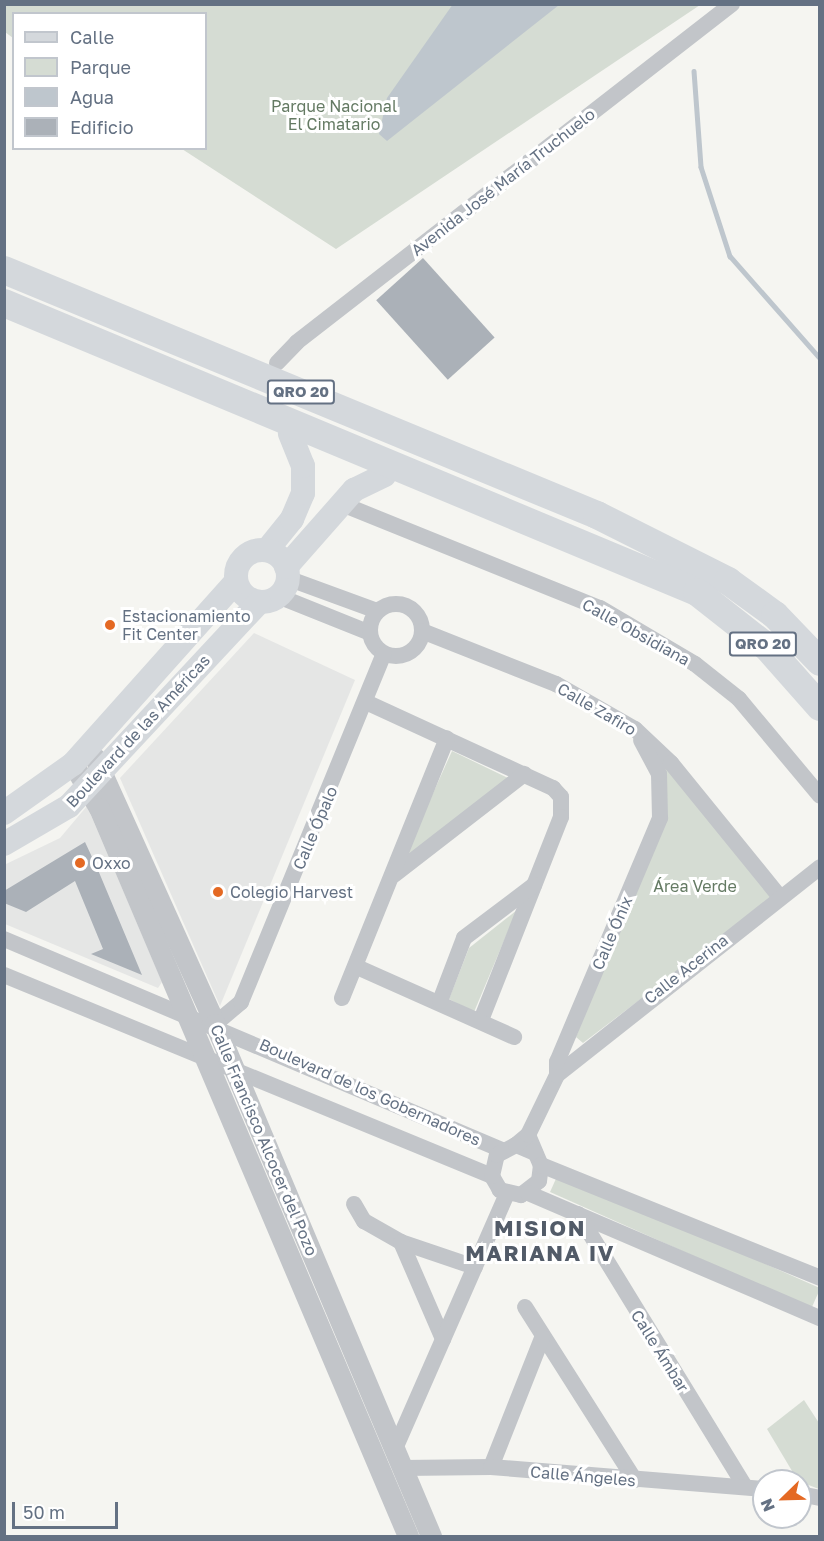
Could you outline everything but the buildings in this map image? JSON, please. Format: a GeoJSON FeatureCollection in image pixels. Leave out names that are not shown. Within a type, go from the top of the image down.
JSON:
{"type":"FeatureCollection","features":[{"type":"Feature","properties":{"kind":"highway"},"geometry":{"type":"LineString","coordinates":[[4,251],[538,470],[597,515]]}},
{"type":"Feature","properties":{"kind":"highway","name":"QRO 20"},"geometry":{"type":"LineString","coordinates":[[4,270],[597,515],[728,581],[775,615],[819,662]]}},
{"type":"Feature","properties":{"kind":"highway","name":"QRO 20"},"geometry":{"type":"LineString","coordinates":[[4,303],[584,541],[697,592],[730,615],[819,707]]}},
{"type":"Feature","properties":{"kind":"highway"},"geometry":{"type":"LineString","coordinates":[[4,314],[385,475],[496,517],[584,541]]}},
{"type":"Feature","properties":{"kind":"main road"},"geometry":{"type":"LineString","coordinates":[[236,582],[244,596],[278,586],[267,550],[292,519],[303,493],[303,466],[290,434]]}},
{"type":"Feature","properties":{"kind":"main road","name":"Boulevard de las Américas"},"geometry":{"type":"LineString","coordinates":[[4,844],[41,825],[96,779],[278,586],[342,504],[385,475]]}},
{"type":"Feature","properties":{"kind":"main road","name":"Boulevard de las Américas"},"geometry":{"type":"LineString","coordinates":[[4,813],[81,756],[236,582],[243,557],[267,550]]}},
{"type":"Feature","properties":{"kind":"street","name":"Avenida José María Truchuelo"},"geometry":{"type":"LineString","coordinates":[[277,363],[297,342],[732,4]]}},
{"type":"Feature","properties":{"kind":"street","name":"Calle Obsidiana"},"geometry":{"type":"LineString","coordinates":[[342,504],[600,608],[695,664],[739,699],[819,796]]}},
{"type":"Feature","properties":{"kind":"street"},"geometry":{"type":"LineString","coordinates":[[278,586],[377,611],[402,605],[416,615],[422,631],[409,652],[384,654],[369,633],[278,586]]}},
{"type":"Feature","properties":{"kind":"street"},"geometry":{"type":"LineString","coordinates":[[369,633],[377,611]]}},
{"type":"Feature","properties":{"kind":"street","name":"Calle Zafiro"},"geometry":{"type":"LineString","coordinates":[[422,631],[556,684],[635,729],[671,763],[779,896]]}},
{"type":"Feature","properties":{"kind":"street","name":"Calle Ópalo"},"geometry":{"type":"LineString","coordinates":[[215,1024],[241,1002],[368,703],[384,654]]}},
{"type":"Feature","properties":{"kind":"street"},"geometry":{"type":"LineString","coordinates":[[368,703],[524,774],[561,797],[561,817],[481,1020]]}},
{"type":"Feature","properties":{"kind":"street","name":"Calle Ónix"},"geometry":{"type":"LineString","coordinates":[[515,1143],[557,1075],[568,1035],[660,818],[659,774],[635,729]]}},
{"type":"Feature","properties":{"kind":"street"},"geometry":{"type":"LineString","coordinates":[[342,998],[357,967],[447,738]]}},
{"type":"Feature","properties":{"kind":"street","name":"Calle Francisco Alcocer del Pozo"},"geometry":{"type":"LineString","coordinates":[[81,756],[96,779],[215,1024],[431,1536]]}},
{"type":"Feature","properties":{"kind":"street"},"geometry":{"type":"LineString","coordinates":[[393,876],[524,774]]}},
{"type":"Feature","properties":{"kind":"street","name":"Calle Francisco Alcocer del Pozo"},"geometry":{"type":"LineString","coordinates":[[96,779],[186,1012],[408,1536]]}},
{"type":"Feature","properties":{"kind":"street","name":"Calle Acerina"},"geometry":{"type":"LineString","coordinates":[[557,1075],[779,896],[819,867]]}},
{"type":"Feature","properties":{"kind":"street"},"geometry":{"type":"LineString","coordinates":[[440,1001],[464,938],[534,885]]}},
{"type":"Feature","properties":{"kind":"street","name":"Boulevard de los Gobernadores"},"geometry":{"type":"LineString","coordinates":[[4,939],[515,1143]]}},
{"type":"Feature","properties":{"kind":"street"},"geometry":{"type":"LineString","coordinates":[[357,967],[440,1001],[514,1037]]}},
{"type":"Feature","properties":{"kind":"street","name":"Boulevard de los Gobernadores"},"geometry":{"type":"LineString","coordinates":[[4,975],[492,1176]]}},
{"type":"Feature","properties":{"kind":"street"},"geometry":{"type":"LineString","coordinates":[[568,1035],[571,1046],[584,1052]]}},
{"type":"Feature","properties":{"kind":"street"},"geometry":{"type":"LineString","coordinates":[[507,1194],[492,1176],[493,1161],[515,1143],[538,1159],[819,1278]]}},
{"type":"Feature","properties":{"kind":"street"},"geometry":{"type":"LineString","coordinates":[[528,1193],[539,1181],[538,1159]]}},
{"type":"Feature","properties":{"kind":"street"},"geometry":{"type":"LineString","coordinates":[[507,1194],[528,1193],[819,1318]]}},
{"type":"Feature","properties":{"kind":"street"},"geometry":{"type":"LineString","coordinates":[[398,1459],[444,1339],[507,1194]]}},
{"type":"Feature","properties":{"kind":"street"},"geometry":{"type":"LineString","coordinates":[[354,1204],[364,1221],[401,1242],[475,1267]]}},
{"type":"Feature","properties":{"kind":"street","name":"Calle Ámbar"},"geometry":{"type":"LineString","coordinates":[[578,1214],[745,1487]]}},
{"type":"Feature","properties":{"kind":"street"},"geometry":{"type":"LineString","coordinates":[[401,1242],[444,1339]]}},
{"type":"Feature","properties":{"kind":"street"},"geometry":{"type":"LineString","coordinates":[[525,1307],[542,1338],[635,1480]]}},
{"type":"Feature","properties":{"kind":"street"},"geometry":{"type":"LineString","coordinates":[[491,1467],[542,1338]]}},
{"type":"Feature","properties":{"kind":"street","name":"Calle Ángeles"},"geometry":{"type":"LineString","coordinates":[[398,1459],[752,1488]]}},
{"type":"Feature","properties":{"kind":"shaded area","name":"Colegio Harvest"},"geometry":{"type":"Polygon","coordinates":[[[254,633],[355,680],[220,1006],[120,778],[254,633]]]}},
{"type":"Feature","properties":{"kind":"shaded area"},"geometry":{"type":"Polygon","coordinates":[[[87,806],[162,982],[158,988],[5,924],[4,865],[60,838],[87,806]]]}},
{"type":"Feature","properties":{"kind":"green space","name":"Parque Nacional El Cimatario"},"geometry":{"type":"Polygon","coordinates":[[[4,5],[700,5],[336,249],[184,150],[207,150],[207,12],[12,12],[12,37],[5,32],[4,5]]]}},
{"type":"Feature","properties":{"kind":"green space"},"geometry":{"type":"Polygon","coordinates":[[[452,751],[508,778],[403,860],[452,751]]]}},
{"type":"Feature","properties":{"kind":"green space","name":"Área Verde"},"geometry":{"type":"Polygon","coordinates":[[[656,756],[776,896],[583,1043],[576,1037],[654,835],[656,756]]]}},
{"type":"Feature","properties":{"kind":"green space"},"geometry":{"type":"Polygon","coordinates":[[[517,910],[474,1012],[449,999],[469,948],[517,910]]]}},
{"type":"Feature","properties":{"kind":"green space"},"geometry":{"type":"Polygon","coordinates":[[[559,1172],[820,1288],[811,1308],[550,1192],[559,1172]]]}},
{"type":"Feature","properties":{"kind":"green space"},"geometry":{"type":"Polygon","coordinates":[[[804,1400],[819,1423],[819,1489],[812,1486],[812,1469],[791,1469],[767,1429],[804,1400]]]}},
{"type":"Feature","properties":{"kind":"water"},"geometry":{"type":"Polygon","coordinates":[[[453,4],[559,5],[387,141],[379,134],[387,98],[453,4]]]}},
{"type":"Feature","properties":{"kind":"waterway"},"geometry":{"type":"LineString","coordinates":[[694,71],[701,167],[730,256],[820,358]]}},
{"type":"Feature","properties":{"kind":"place","name":"Estacionamiento Fit Center"},"geometry":{"type":"Point","coordinates":[110,625]}},
{"type":"Feature","properties":{"kind":"place","name":"Oxxo"},"geometry":{"type":"Point","coordinates":[80,863]}},
{"type":"Feature","properties":{"kind":"place","name":"Colegio Harvest"},"geometry":{"type":"Point","coordinates":[218,892]}},
{"type":"Feature","properties":{"kind":"district","name":"MISION MARIANA IV"},"geometry":{"type":"Point","coordinates":[540,1240]}}]}
